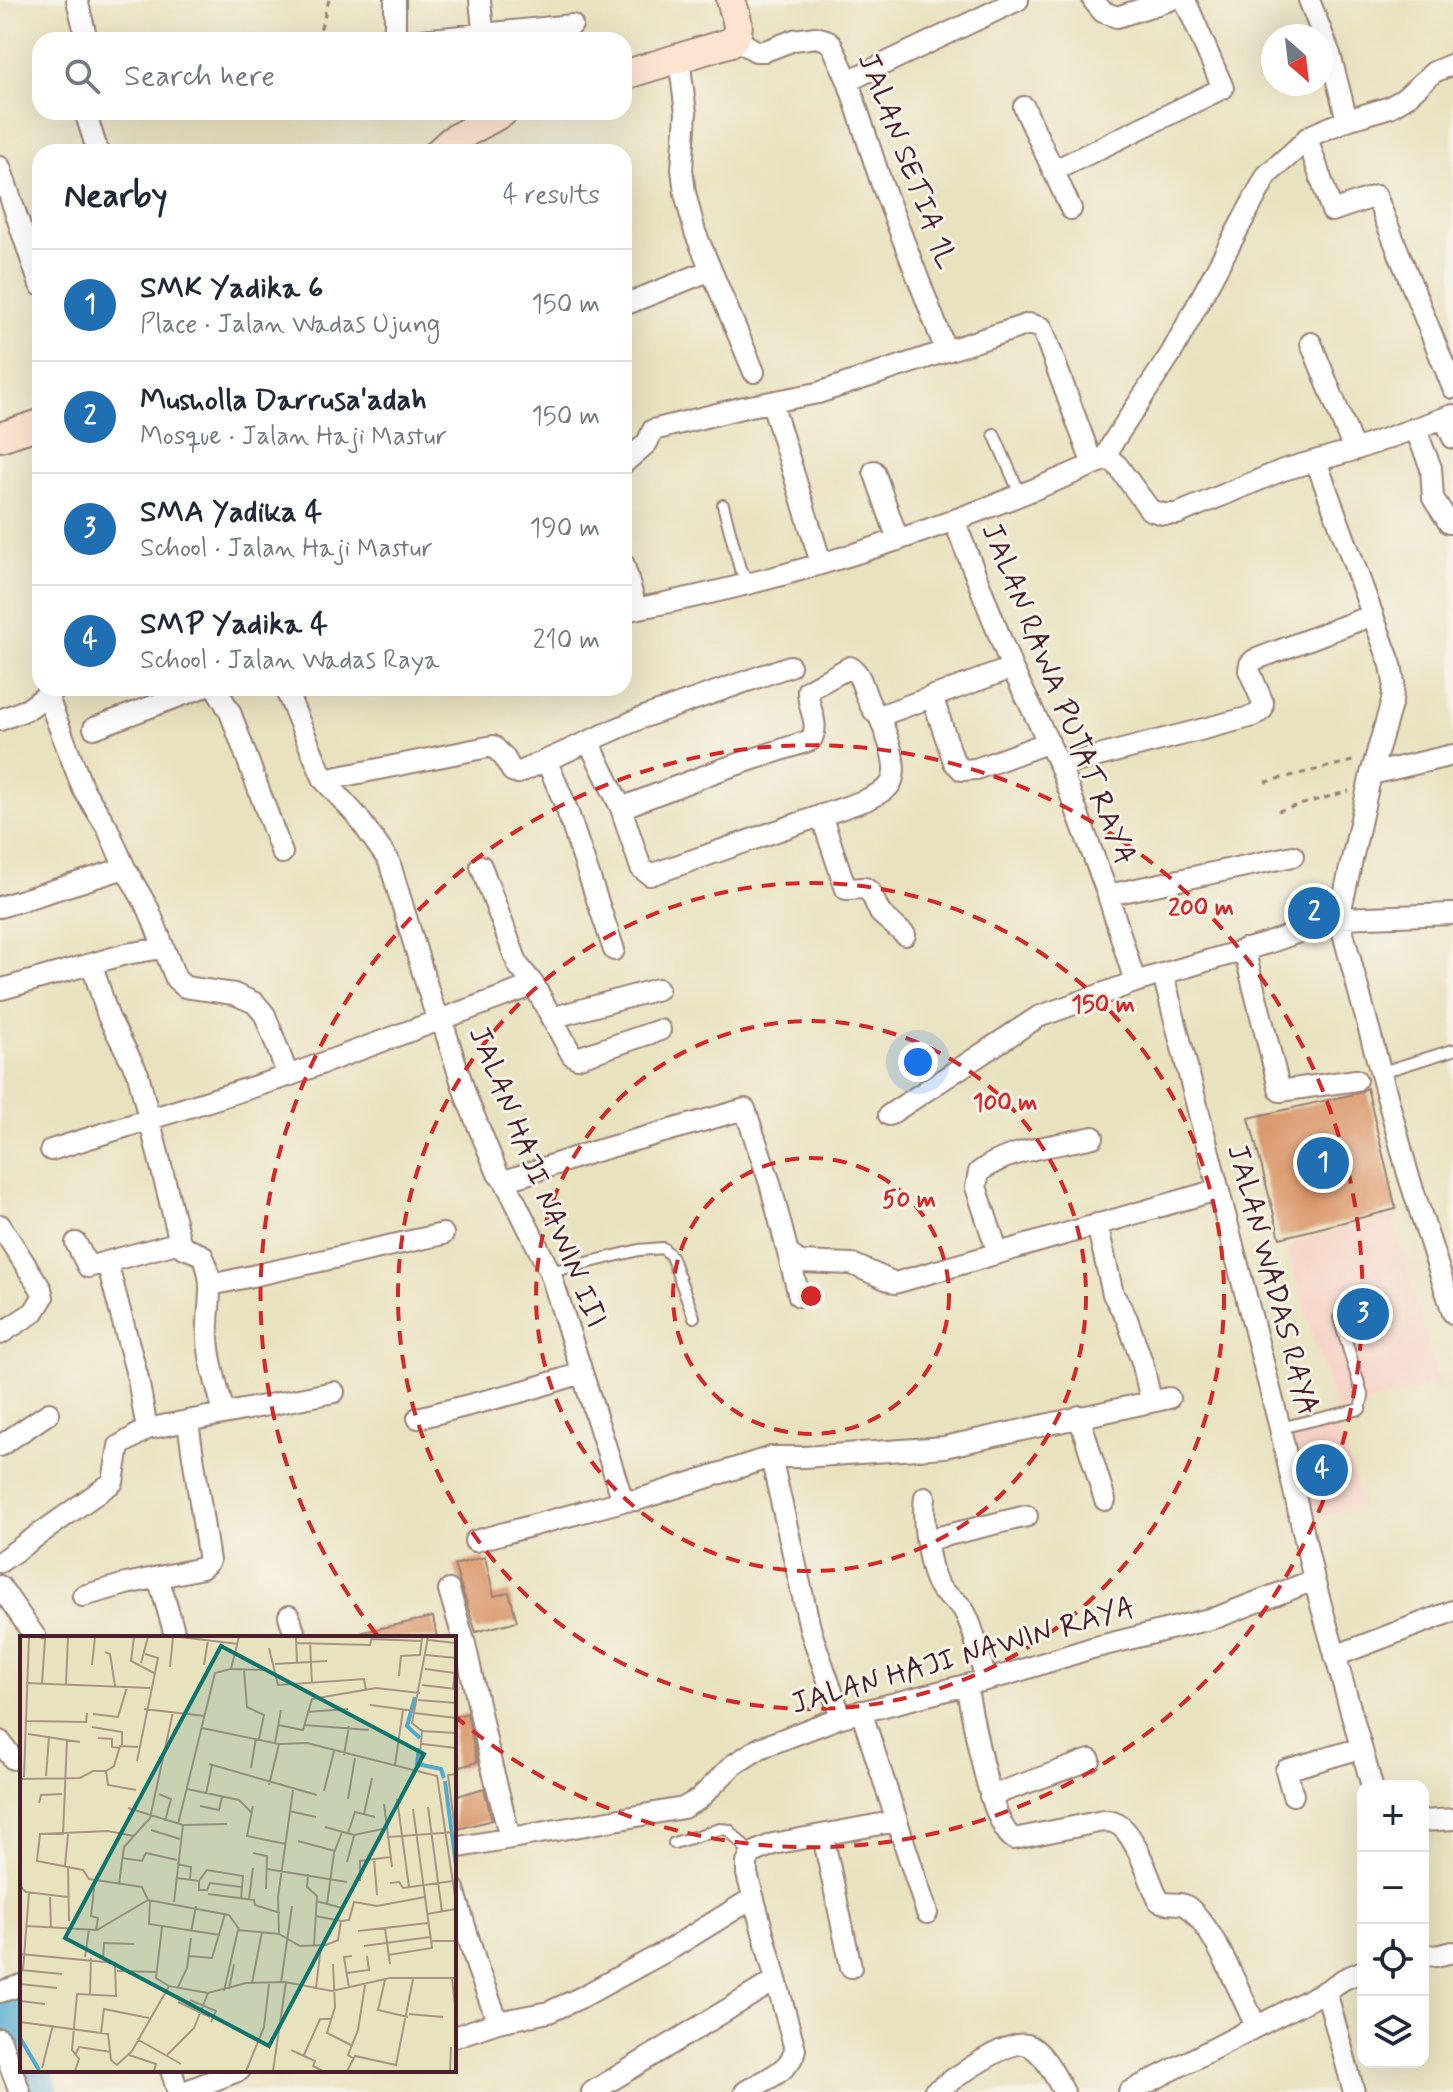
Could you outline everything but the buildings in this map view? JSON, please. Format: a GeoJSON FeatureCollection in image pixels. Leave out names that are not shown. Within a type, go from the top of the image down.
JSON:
{"type":"FeatureCollection","features":[{"type":"Feature","properties":{"kind":"street"},"geometry":{"type":"LineString","coordinates":[[77,0],[85,32]]}},
{"type":"Feature","properties":{"kind":"street"},"geometry":{"type":"LineString","coordinates":[[395,0],[395,32]]}},
{"type":"Feature","properties":{"kind":"street"},"geometry":{"type":"LineString","coordinates":[[480,0],[483,32]]}},
{"type":"Feature","properties":{"kind":"street"},"geometry":{"type":"LineString","coordinates":[[632,73],[735,39],[739,29],[731,0]]}},
{"type":"Feature","properties":{"kind":"street"},"geometry":{"type":"LineString","coordinates":[[969,0],[977,20]]}},
{"type":"Feature","properties":{"kind":"street"},"geometry":{"type":"LineString","coordinates":[[848,81],[1018,0]]}},
{"type":"Feature","properties":{"kind":"street"},"geometry":{"type":"LineString","coordinates":[[1093,0],[1103,12],[1117,17],[1170,0]]}},
{"type":"Feature","properties":{"kind":"street"},"geometry":{"type":"LineString","coordinates":[[1053,171],[1223,88],[1185,0]]}},
{"type":"Feature","properties":{"kind":"street"},"geometry":{"type":"LineString","coordinates":[[1309,0],[1330,54],[1347,120]]}},
{"type":"Feature","properties":{"kind":"street"},"geometry":{"type":"LineString","coordinates":[[520,32],[572,25]]}},
{"type":"Feature","properties":{"kind":"street","name":"JALAN SETIA 1L"},"geometry":{"type":"LineString","coordinates":[[735,39],[756,51],[816,37],[832,45],[848,81],[881,182],[946,351]]}},
{"type":"Feature","properties":{"kind":"street"},"geometry":{"type":"LineString","coordinates":[[679,58],[686,113],[683,182],[695,232],[754,372]]}},
{"type":"Feature","properties":{"kind":"street"},"geometry":{"type":"LineString","coordinates":[[1099,462],[1172,352],[1267,175],[1307,138],[1347,120],[1390,107],[1434,72],[1453,64]]}},
{"type":"Feature","properties":{"kind":"street"},"geometry":{"type":"LineString","coordinates":[[1024,107],[1071,209]]}},
{"type":"Feature","properties":{"kind":"street"},"geometry":{"type":"LineString","coordinates":[[88,120],[95,144]]}},
{"type":"Feature","properties":{"kind":"street"},"geometry":{"type":"LineString","coordinates":[[448,144],[486,120]]}},
{"type":"Feature","properties":{"kind":"street"},"geometry":{"type":"LineString","coordinates":[[1307,138],[1332,211],[1376,196],[1453,388]]}},
{"type":"Feature","properties":{"kind":"street"},"geometry":{"type":"LineString","coordinates":[[0,167],[32,261]]}},
{"type":"Feature","properties":{"kind":"street"},"geometry":{"type":"LineString","coordinates":[[632,302],[711,270]]}},
{"type":"Feature","properties":{"kind":"street"},"geometry":{"type":"LineString","coordinates":[[632,456],[647,443],[653,430],[818,393],[1029,324],[1042,328],[1099,462]]}},
{"type":"Feature","properties":{"kind":"street"},"geometry":{"type":"LineString","coordinates":[[1311,343],[1354,450]]}},
{"type":"Feature","properties":{"kind":"street"},"geometry":{"type":"LineString","coordinates":[[772,403],[821,563]]}},
{"type":"Feature","properties":{"kind":"street"},"geometry":{"type":"LineString","coordinates":[[632,610],[749,583],[898,540],[1099,462],[1112,461],[1117,465],[1150,510],[1163,514],[1190,509],[1283,470],[1354,450],[1448,416],[1453,438]]}},
{"type":"Feature","properties":{"kind":"street"},"geometry":{"type":"LineString","coordinates":[[0,437],[32,427]]}},
{"type":"Feature","properties":{"kind":"street"},"geometry":{"type":"LineString","coordinates":[[1415,428],[1431,468],[1433,498],[1449,523]]}},
{"type":"Feature","properties":{"kind":"street"},"geometry":{"type":"LineString","coordinates":[[1316,461],[1391,665],[1394,682],[1339,918],[1408,1174],[1453,1313]]}},
{"type":"Feature","properties":{"kind":"street"},"geometry":{"type":"LineString","coordinates":[[874,471],[898,540]]}},
{"type":"Feature","properties":{"kind":"street","name":"JALAN RAWA PUTAT RAYA"},"geometry":{"type":"LineString","coordinates":[[954,520],[1012,668],[1060,766],[1108,895],[1135,982]]}},
{"type":"Feature","properties":{"kind":"street"},"geometry":{"type":"LineString","coordinates":[[1060,766],[1254,716],[1262,710],[1263,703],[1249,670],[1254,660],[1373,615]]}},
{"type":"Feature","properties":{"kind":"street"},"geometry":{"type":"LineString","coordinates":[[324,780],[493,746],[515,773],[547,762],[641,718],[790,666]]}},
{"type":"Feature","properties":{"kind":"street"},"geometry":{"type":"LineString","coordinates":[[589,742],[616,799],[641,868],[650,875],[866,800],[889,786],[895,762],[879,716],[873,711],[857,672],[850,667],[808,690],[816,723],[811,740],[616,799]]}},
{"type":"Feature","properties":{"kind":"street"},"geometry":{"type":"LineString","coordinates":[[879,716],[1012,668]]}},
{"type":"Feature","properties":{"kind":"street"},"geometry":{"type":"LineString","coordinates":[[2,713],[28,709],[46,696]]}},
{"type":"Feature","properties":{"kind":"street"},"geometry":{"type":"LineString","coordinates":[[52,696],[83,789],[107,827],[125,868],[149,910],[176,979],[185,987],[234,994],[255,1003],[265,1015],[288,1076]]}},
{"type":"Feature","properties":{"kind":"street"},"geometry":{"type":"LineString","coordinates":[[94,728],[180,696]]}},
{"type":"Feature","properties":{"kind":"street"},"geometry":{"type":"LineString","coordinates":[[221,696],[230,712],[282,853]]}},
{"type":"Feature","properties":{"kind":"street","name":"JALAN HAJI NAWIN III"},"geometry":{"type":"LineString","coordinates":[[288,696],[324,780],[357,816],[389,861],[433,1006],[442,1021],[467,1099],[498,1174],[505,1181],[550,1272],[623,1501]]}},
{"type":"Feature","properties":{"kind":"street"},"geometry":{"type":"LineString","coordinates":[[932,696],[954,762],[962,770],[976,769],[1049,742]]}},
{"type":"Feature","properties":{"kind":"street"},"geometry":{"type":"LineString","coordinates":[[1372,772],[1453,755]]}},
{"type":"Feature","properties":{"kind":"street"},"geometry":{"type":"LineString","coordinates":[[547,762],[565,804],[614,950]]}},
{"type":"Feature","properties":{"kind":"street"},"geometry":{"type":"LineString","coordinates":[[821,815],[846,889],[865,888],[871,893],[880,913],[905,935]]}},
{"type":"Feature","properties":{"kind":"street"},"geometry":{"type":"LineString","coordinates":[[1108,895],[1293,856]]}},
{"type":"Feature","properties":{"kind":"street"},"geometry":{"type":"LineString","coordinates":[[481,866],[518,965],[534,985],[569,1052],[577,1058],[660,1030]]}},
{"type":"Feature","properties":{"kind":"street"},"geometry":{"type":"LineString","coordinates":[[0,907],[125,868]]}},
{"type":"Feature","properties":{"kind":"street"},"geometry":{"type":"LineString","coordinates":[[889,1115],[1038,1017],[1135,982],[1339,918],[1453,914]]}},
{"type":"Feature","properties":{"kind":"street"},"geometry":{"type":"LineString","coordinates":[[2,989],[126,954],[163,948]]}},
{"type":"Feature","properties":{"kind":"street"},"geometry":{"type":"LineString","coordinates":[[1244,949],[1280,1091],[1356,1080]]}},
{"type":"Feature","properties":{"kind":"street"},"geometry":{"type":"LineString","coordinates":[[92,965],[108,1016],[138,1074],[180,1242],[182,1247],[202,1255],[209,1271],[211,1285],[207,1335],[224,1413]]}},
{"type":"Feature","properties":{"kind":"street","name":"JALAN WADAS RAYA"},"geometry":{"type":"LineString","coordinates":[[1163,974],[1280,1428],[1314,1580],[1370,1780]]}},
{"type":"Feature","properties":{"kind":"street"},"geometry":{"type":"LineString","coordinates":[[51,1150],[288,1076],[534,985]]}},
{"type":"Feature","properties":{"kind":"street"},"geometry":{"type":"LineString","coordinates":[[551,1018],[658,989]]}},
{"type":"Feature","properties":{"kind":"street"},"geometry":{"type":"LineString","coordinates":[[505,1181],[589,1153],[745,1109],[770,1183],[799,1296]]}},
{"type":"Feature","properties":{"kind":"street"},"geometry":{"type":"LineString","coordinates":[[998,1253],[976,1187],[979,1172],[987,1166],[1024,1153],[1093,1137]]}},
{"type":"Feature","properties":{"kind":"street"},"geometry":{"type":"LineString","coordinates":[[788,1253],[800,1262],[852,1264],[895,1283],[1217,1190]]}},
{"type":"Feature","properties":{"kind":"street"},"geometry":{"type":"LineString","coordinates":[[475,1541],[623,1501],[637,1500],[771,1457],[944,1447],[1160,1400],[1143,1365],[1127,1319],[1113,1294],[1097,1224]]}},
{"type":"Feature","properties":{"kind":"street"},"geometry":{"type":"LineString","coordinates":[[0,1225],[43,1297],[34,1312],[0,1334]]}},
{"type":"Feature","properties":{"kind":"street"},"geometry":{"type":"LineString","coordinates":[[211,1285],[443,1234]]}},
{"type":"Feature","properties":{"kind":"street"},"geometry":{"type":"LineString","coordinates":[[76,1243],[88,1267],[180,1242]]}},
{"type":"Feature","properties":{"kind":"street"},"geometry":{"type":"LineString","coordinates":[[107,1262],[138,1379],[147,1429]]}},
{"type":"Feature","properties":{"kind":"street"},"geometry":{"type":"LineString","coordinates":[[418,1418],[582,1373]]}},
{"type":"Feature","properties":{"kind":"street"},"geometry":{"type":"LineString","coordinates":[[0,1562],[113,1482],[119,1446],[147,1429],[334,1392]]}},
{"type":"Feature","properties":{"kind":"street"},"geometry":{"type":"LineString","coordinates":[[0,1446],[49,1413]]}},
{"type":"Feature","properties":{"kind":"street"},"geometry":{"type":"LineString","coordinates":[[1079,1416],[1105,1500]]}},
{"type":"Feature","properties":{"kind":"street"},"geometry":{"type":"LineString","coordinates":[[83,1596],[202,1568],[209,1561],[188,1423]]}},
{"type":"Feature","properties":{"kind":"street"},"geometry":{"type":"LineString","coordinates":[[771,1457],[811,1632],[851,1714],[897,1821],[927,1913]]}},
{"type":"Feature","properties":{"kind":"street"},"geometry":{"type":"LineString","coordinates":[[925,1497],[923,1510],[927,1540],[937,1584],[964,1610],[990,1796],[1008,1835],[1014,1839],[1103,1821],[1116,1823],[1125,1829],[1159,1901],[1183,1904],[1190,1909],[1215,1943],[1256,2026]]}},
{"type":"Feature","properties":{"kind":"street"},"geometry":{"type":"LineString","coordinates":[[927,1540],[1027,1516]]}},
{"type":"Feature","properties":{"kind":"street"},"geometry":{"type":"LineString","coordinates":[[158,1577],[175,1636]]}},
{"type":"Feature","properties":{"kind":"street","name":"JALAN HAJI NAWIN RAYA"},"geometry":{"type":"LineString","coordinates":[[456,1848],[683,1808],[699,1799],[733,1765],[760,1748],[851,1714],[1218,1617],[1314,1580]]}},
{"type":"Feature","properties":{"kind":"street"},"geometry":{"type":"LineString","coordinates":[[0,1586],[35,1636]]}},
{"type":"Feature","properties":{"kind":"street"},"geometry":{"type":"LineString","coordinates":[[449,1590],[465,1644],[510,1838]]}},
{"type":"Feature","properties":{"kind":"street"},"geometry":{"type":"LineString","coordinates":[[1335,1656],[1453,1611]]}},
{"type":"Feature","properties":{"kind":"street"},"geometry":{"type":"LineString","coordinates":[[289,1616],[295,1636]]}},
{"type":"Feature","properties":{"kind":"street"},"geometry":{"type":"LineString","coordinates":[[0,1741],[13,1759]]}},
{"type":"Feature","properties":{"kind":"street"},"geometry":{"type":"LineString","coordinates":[[1293,1795],[1286,1770],[1361,1748]]}},
{"type":"Feature","properties":{"kind":"street"},"geometry":{"type":"LineString","coordinates":[[990,1796],[1090,1760]]}},
{"type":"Feature","properties":{"kind":"street"},"geometry":{"type":"LineString","coordinates":[[1429,1821],[1453,1819]]}},
{"type":"Feature","properties":{"kind":"street"},"geometry":{"type":"LineString","coordinates":[[751,2090],[787,2067],[795,2049],[747,1874],[751,1854],[773,1844],[897,1821]]}},
{"type":"Feature","properties":{"kind":"street"},"geometry":{"type":"LineString","coordinates":[[823,1836],[851,1967]]}},
{"type":"Feature","properties":{"kind":"street"},"geometry":{"type":"LineString","coordinates":[[456,1896],[477,1967],[503,2022]]}},
{"type":"Feature","properties":{"kind":"street"},"geometry":{"type":"LineString","coordinates":[[456,2036],[549,2012],[582,1997],[672,1948],[753,1898]]}},
{"type":"Feature","properties":{"kind":"street"},"geometry":{"type":"LineString","coordinates":[[1429,1955],[1453,1952]]}},
{"type":"Feature","properties":{"kind":"street"},"geometry":{"type":"LineString","coordinates":[[1129,2092],[1357,1974]]}},
{"type":"Feature","properties":{"kind":"street"},"geometry":{"type":"LineString","coordinates":[[592,2092],[776,1980]]}},
{"type":"Feature","properties":{"kind":"street"},"geometry":{"type":"LineString","coordinates":[[0,1992],[20,1986]]}},
{"type":"Feature","properties":{"kind":"street"},"geometry":{"type":"LineString","coordinates":[[1326,1991],[1354,2092]]}},
{"type":"Feature","properties":{"kind":"street"},"geometry":{"type":"LineString","coordinates":[[0,2039],[20,2092]]}},
{"type":"Feature","properties":{"kind":"street"},"geometry":{"type":"LineString","coordinates":[[934,2092],[1006,2047],[1020,2042],[1041,2055],[1064,2092]]}},
{"type":"Feature","properties":{"kind":"street"},"geometry":{"type":"LineString","coordinates":[[172,2072],[181,2092],[235,2072]]}},
{"type":"Feature","properties":{"kind":"lane"},"geometry":{"type":"LineString","coordinates":[[994,434],[1020,494]]}},
{"type":"Feature","properties":{"kind":"lane"},"geometry":{"type":"LineString","coordinates":[[723,505],[740,569],[749,583]]}},
{"type":"Feature","properties":{"kind":"lane"},"geometry":{"type":"LineString","coordinates":[[1379,1073],[1453,1050]]}},
{"type":"Feature","properties":{"kind":"lane"},"geometry":{"type":"LineString","coordinates":[[550,1272],[654,1247],[663,1248],[671,1256],[694,1317]]}},
{"type":"Feature","properties":{"kind":"lane"},"geometry":{"type":"LineString","coordinates":[[1280,1428],[1355,1412],[1363,1404],[1339,1318]]}},
{"type":"Feature","properties":{"kind":"lane"},"geometry":{"type":"LineString","coordinates":[[674,1843],[720,1829],[729,1830],[751,1854]]}},
{"type":"Feature","properties":{"kind":"path"},"geometry":{"type":"LineString","coordinates":[[320,32],[329,0]]}},
{"type":"Feature","properties":{"kind":"path"},"geometry":{"type":"LineString","coordinates":[[1265,782],[1372,772]]}},
{"type":"Feature","properties":{"kind":"path"},"geometry":{"type":"LineString","coordinates":[[1278,811],[1372,772]]}},
{"type":"Feature","properties":{"kind":"shaded area"},"geometry":{"type":"Polygon","coordinates":[[[1392,1215],[1439,1384],[1336,1412],[1285,1245],[1392,1215]]]}},
{"type":"Feature","properties":{"kind":"shaded area"},"geometry":{"type":"Polygon","coordinates":[[[1336,1422],[1363,1506],[1306,1521],[1283,1434],[1336,1422]]]}},
{"type":"Feature","properties":{"kind":"waterway"},"geometry":{"type":"LineString","coordinates":[[0,2013],[8,2011],[20,2027]]}},
{"type":"Feature","properties":{"kind":"waterway"},"geometry":{"type":"LineString","coordinates":[[35,2072],[42,2092]]}},
{"type":"Feature","properties":{"kind":"place","name":"Musholla Darrusa'adah"},"geometry":{"type":"Point","coordinates":[1314,913]}},
{"type":"Feature","properties":{"kind":"place","name":"SMK Yadika 6"},"geometry":{"type":"Point","coordinates":[1323,1163]}},
{"type":"Feature","properties":{"kind":"place","name":"SMA Yadika 4"},"geometry":{"type":"Point","coordinates":[1363,1314]}},
{"type":"Feature","properties":{"kind":"place","name":"SMP Yadika 4"},"geometry":{"type":"Point","coordinates":[1322,1470]}}]}
